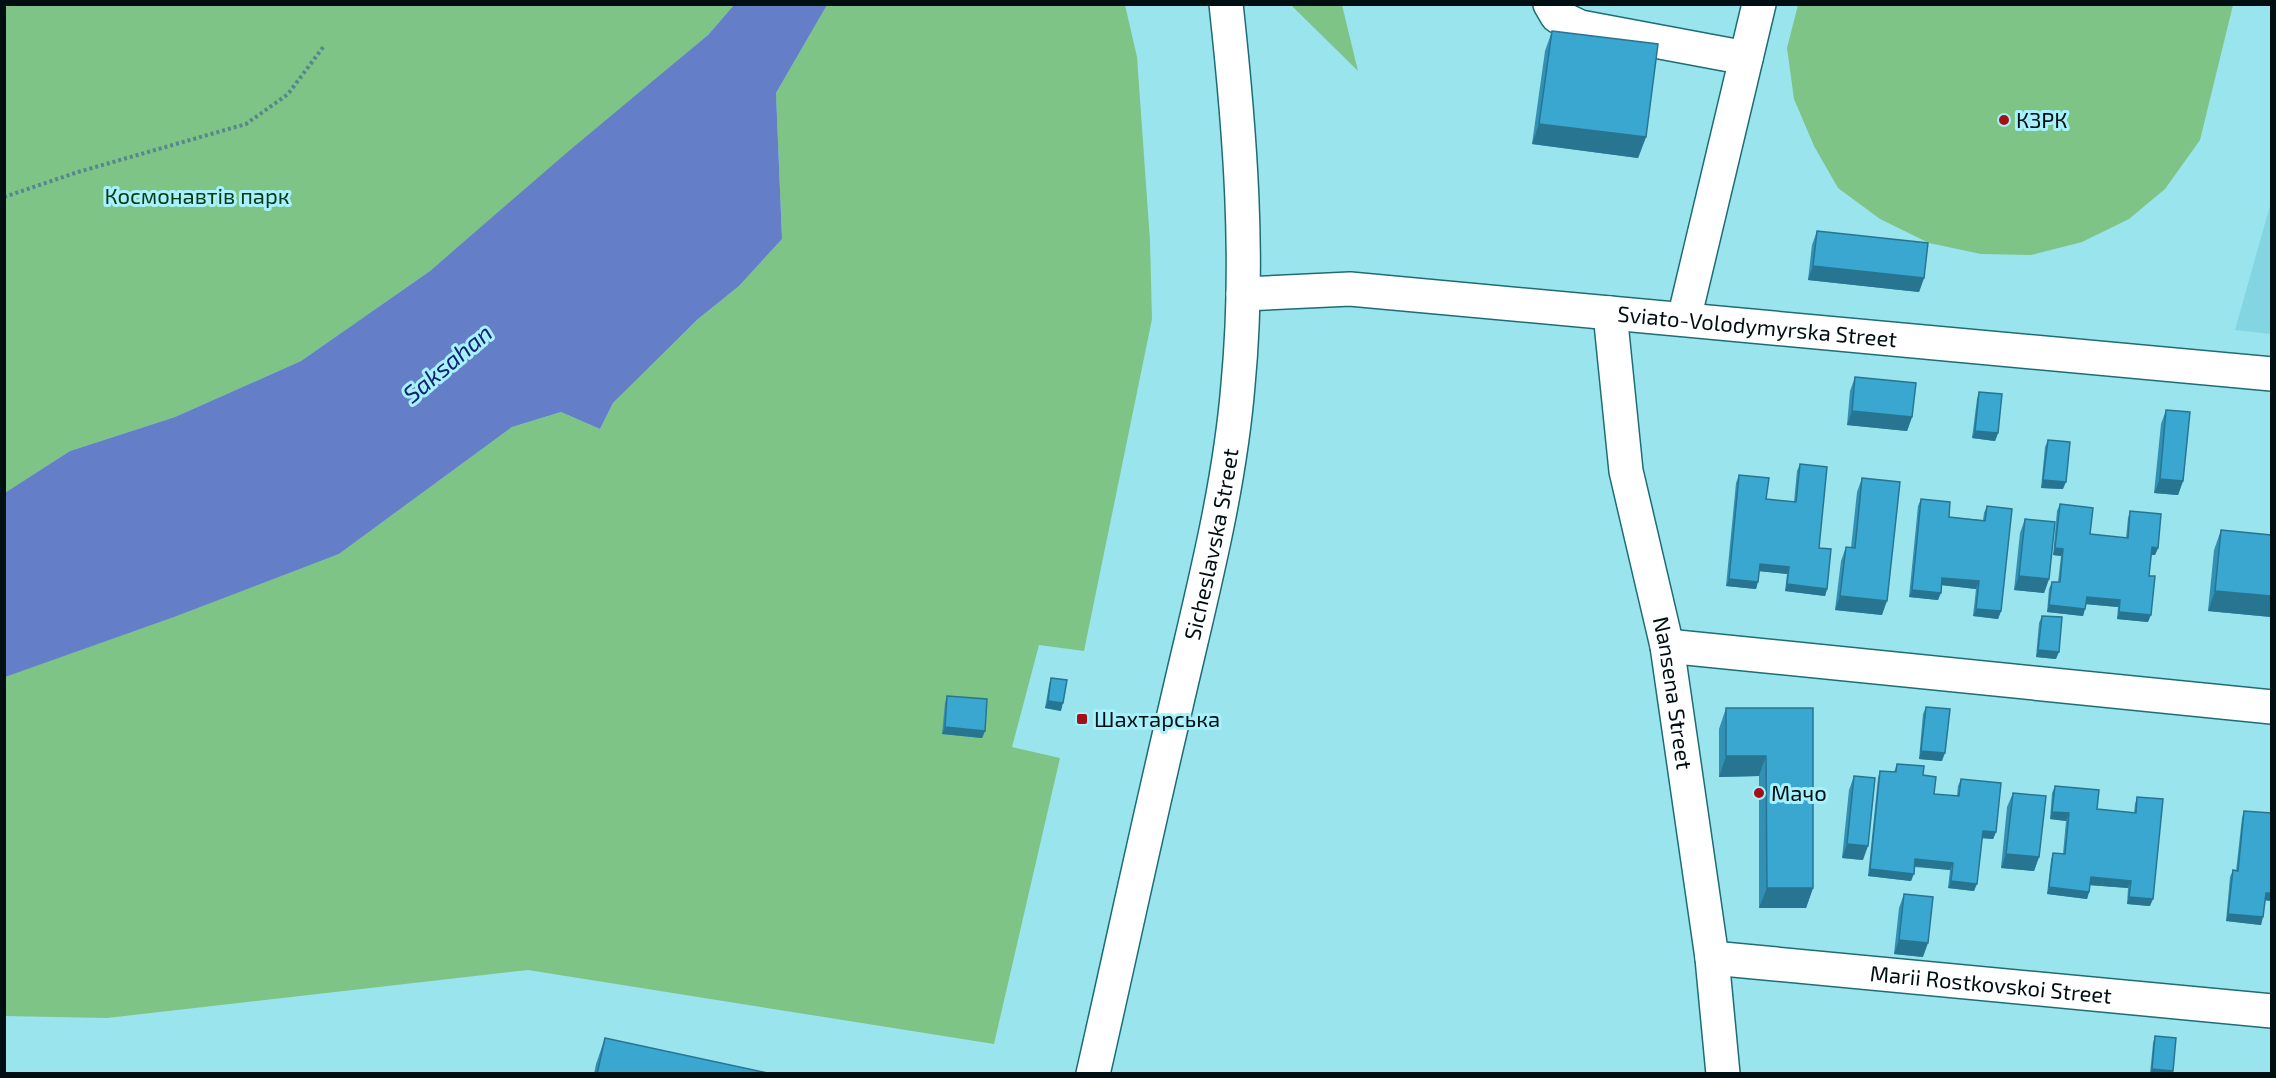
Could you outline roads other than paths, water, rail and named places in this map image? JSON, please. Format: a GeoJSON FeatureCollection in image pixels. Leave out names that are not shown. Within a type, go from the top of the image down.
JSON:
{"type":"FeatureCollection","features":[{"type":"Feature","properties":{"kind":"street","name":"Sicheslavska Street"},"geometry":{"type":"LineString","coordinates":[[1093,1074],[1202,596],[1228,465],[1238,387],[1243,294],[1243,226],[1236,101],[1226,4]]}},
{"type":"Feature","properties":{"kind":"street"},"geometry":{"type":"LineString","coordinates":[[1550,4],[1557,16],[1580,27],[1746,58]]}},
{"type":"Feature","properties":{"kind":"street"},"geometry":{"type":"LineString","coordinates":[[1684,319],[1759,4]]}},
{"type":"Feature","properties":{"kind":"street","name":"Sviato-Volodymyrska Street"},"geometry":{"type":"LineString","coordinates":[[1243,294],[1350,288],[2271,374]]}},
{"type":"Feature","properties":{"kind":"street","name":"Nansena Street"},"geometry":{"type":"LineString","coordinates":[[1610,313],[1626,471],[1667,646],[1712,958],[1723,1074]]}},
{"type":"Feature","properties":{"kind":"street"},"geometry":{"type":"LineString","coordinates":[[1667,646],[2271,707]]}},
{"type":"Feature","properties":{"kind":"street","name":"Marii Rostkovskoi Street"},"geometry":{"type":"LineString","coordinates":[[1712,958],[2271,1011]]}},
{"type":"Feature","properties":{"kind":"water","name":"Saksahan"},"geometry":{"type":"Polygon","coordinates":[[[734,5],[827,5],[776,93],[782,239],[739,286],[698,319],[613,403],[600,429],[561,412],[512,427],[339,554],[174,617],[5,677],[5,493],[70,451],[175,417],[301,361],[430,271],[708,35],[734,5]]]}},
{"type":"Feature","properties":{"kind":"place","name":"КЗРК"},"geometry":{"type":"Point","coordinates":[2004,120]}},
{"type":"Feature","properties":{"kind":"place","name":"Шахтарська"},"geometry":{"type":"Point","coordinates":[1082,719]}},
{"type":"Feature","properties":{"kind":"place","name":"Мачо"},"geometry":{"type":"Point","coordinates":[1759,793]}},
{"type":"Feature","properties":{"kind":"park label","name":"Космонавтів парк"},"geometry":{"type":"Point","coordinates":[197,196]}}]}
